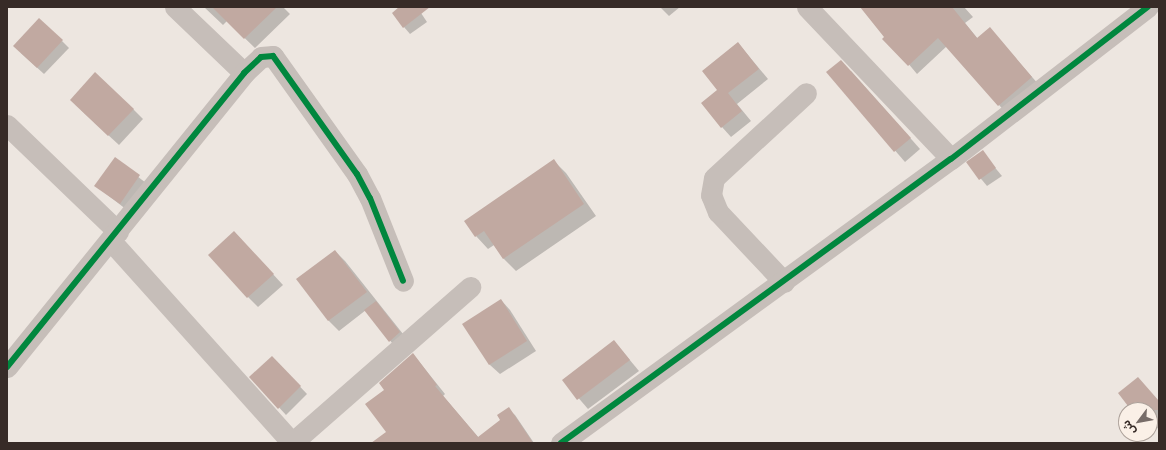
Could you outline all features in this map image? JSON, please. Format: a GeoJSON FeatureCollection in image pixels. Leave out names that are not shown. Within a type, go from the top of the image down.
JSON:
{"type":"FeatureCollection","features":[{"type":"Feature","properties":{"kind":"street"},"geometry":{"type":"LineString","coordinates":[[175,7],[244,73]]}},
{"type":"Feature","properties":{"kind":"street"},"geometry":{"type":"LineString","coordinates":[[807,7],[951,159]]}},
{"type":"Feature","properties":{"kind":"street"},"geometry":{"type":"LineString","coordinates":[[561,443],[951,159],[1148,7]]}},
{"type":"Feature","properties":{"kind":"street"},"geometry":{"type":"LineString","coordinates":[[7,367],[244,73],[261,57],[273,56],[357,174],[370,198],[402,281]]}},
{"type":"Feature","properties":{"kind":"street"},"geometry":{"type":"LineString","coordinates":[[784,282],[718,212],[711,195],[714,178],[806,93]]}},
{"type":"Feature","properties":{"kind":"street"},"geometry":{"type":"LineString","coordinates":[[7,124],[114,236],[180,316],[292,443],[470,287]]}},
{"type":"Feature","properties":{"kind":"building"},"geometry":{"type":"Polygon","coordinates":[[[212,7],[277,7],[244,39],[212,7]]]}},
{"type":"Feature","properties":{"kind":"building"},"geometry":{"type":"Polygon","coordinates":[[[399,7],[430,7],[403,28],[392,13],[399,7]]]}},
{"type":"Feature","properties":{"kind":"building"},"geometry":{"type":"Polygon","coordinates":[[[860,7],[952,7],[977,38],[990,27],[1032,77],[998,106],[938,38],[908,66],[882,39],[884,37],[860,7]]]}},
{"type":"Feature","properties":{"kind":"building"},"geometry":{"type":"Polygon","coordinates":[[[39,18],[63,40],[37,68],[13,46],[39,18]]]}},
{"type":"Feature","properties":{"kind":"building"},"geometry":{"type":"Polygon","coordinates":[[[738,42],[759,69],[728,93],[742,111],[721,128],[701,103],[717,90],[702,71],[738,42]]]}},
{"type":"Feature","properties":{"kind":"building"},"geometry":{"type":"Polygon","coordinates":[[[841,60],[911,138],[894,152],[826,72],[841,60]]]}},
{"type":"Feature","properties":{"kind":"building"},"geometry":{"type":"Polygon","coordinates":[[[95,72],[134,109],[108,136],[70,100],[95,72]]]}},
{"type":"Feature","properties":{"kind":"building"},"geometry":{"type":"Polygon","coordinates":[[[983,150],[996,168],[979,180],[966,162],[983,150]]]}},
{"type":"Feature","properties":{"kind":"building"},"geometry":{"type":"Polygon","coordinates":[[[115,157],[140,175],[120,204],[94,186],[115,157]]]}},
{"type":"Feature","properties":{"kind":"building"},"geometry":{"type":"Polygon","coordinates":[[[554,159],[584,204],[503,259],[484,231],[475,237],[464,221],[554,159]]]}},
{"type":"Feature","properties":{"kind":"building"},"geometry":{"type":"Polygon","coordinates":[[[234,231],[274,274],[247,298],[208,255],[234,231]]]}},
{"type":"Feature","properties":{"kind":"building"},"geometry":{"type":"Polygon","coordinates":[[[335,250],[367,292],[328,321],[296,279],[335,250]]]}},
{"type":"Feature","properties":{"kind":"building"},"geometry":{"type":"Polygon","coordinates":[[[501,299],[527,341],[489,365],[462,324],[501,299]]]}},
{"type":"Feature","properties":{"kind":"building"},"geometry":{"type":"Polygon","coordinates":[[[376,301],[400,332],[389,342],[364,310],[376,301]]]}},
{"type":"Feature","properties":{"kind":"building"},"geometry":{"type":"Polygon","coordinates":[[[614,340],[630,360],[577,400],[562,380],[614,340]]]}},
{"type":"Feature","properties":{"kind":"building"},"geometry":{"type":"Polygon","coordinates":[[[413,353],[437,385],[435,386],[478,437],[500,420],[497,415],[509,407],[533,443],[371,443],[386,432],[365,404],[384,390],[379,383],[413,353]]]}},
{"type":"Feature","properties":{"kind":"building"},"geometry":{"type":"Polygon","coordinates":[[[272,356],[301,386],[278,409],[249,377],[272,356]]]}},
{"type":"Feature","properties":{"kind":"building"},"geometry":{"type":"Polygon","coordinates":[[[1138,377],[1159,401],[1159,410],[1158,402],[1125,402],[1118,393],[1138,377]]]}},
{"type":"Feature","properties":{"kind":"cycle path"},"geometry":{"type":"LineString","coordinates":[[561,443],[951,159],[1148,7]]}},
{"type":"Feature","properties":{"kind":"cycle path"},"geometry":{"type":"LineString","coordinates":[[7,367],[244,73],[261,57],[273,56],[357,174],[370,198],[403,281]]}}]}
